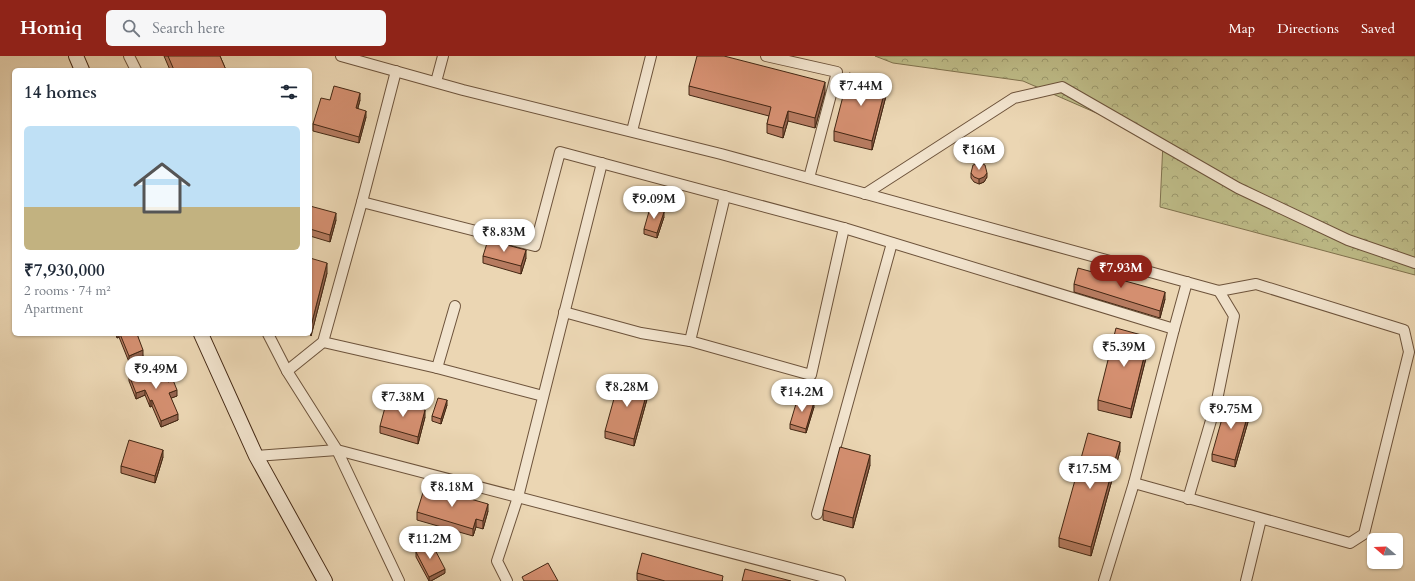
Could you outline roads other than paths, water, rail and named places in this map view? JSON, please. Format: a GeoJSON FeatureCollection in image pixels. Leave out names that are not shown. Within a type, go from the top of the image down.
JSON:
{"type":"FeatureCollection","features":[{"type":"Feature","properties":{"kind":"street"},"geometry":{"type":"LineString","coordinates":[[76,56],[81,68]]}},
{"type":"Feature","properties":{"kind":"street"},"geometry":{"type":"LineString","coordinates":[[129,56],[135,68]]}},
{"type":"Feature","properties":{"kind":"street"},"geometry":{"type":"LineString","coordinates":[[341,56],[809,178],[1219,291],[1256,284],[1404,330],[1409,352],[1364,534],[1350,543],[1134,484]]}},
{"type":"Feature","properties":{"kind":"street"},"geometry":{"type":"LineString","coordinates":[[436,82],[443,56]]}},
{"type":"Feature","properties":{"kind":"street"},"geometry":{"type":"LineString","coordinates":[[632,131],[650,56]]}},
{"type":"Feature","properties":{"kind":"street"},"geometry":{"type":"LineString","coordinates":[[766,56],[837,72],[809,178]]}},
{"type":"Feature","properties":{"kind":"street"},"geometry":{"type":"LineString","coordinates":[[287,371],[323,342],[362,202],[396,71]]}},
{"type":"Feature","properties":{"kind":"street"},"geometry":{"type":"LineString","coordinates":[[866,194],[1014,98],[1062,87],[1238,188],[1348,240],[1415,263]]}},
{"type":"Feature","properties":{"kind":"street"},"geometry":{"type":"LineString","coordinates":[[362,202],[535,246],[560,152],[844,228],[1174,329]]}},
{"type":"Feature","properties":{"kind":"street"},"geometry":{"type":"LineString","coordinates":[[507,581],[497,560],[518,497],[602,163]]}},
{"type":"Feature","properties":{"kind":"street"},"geometry":{"type":"LineString","coordinates":[[690,341],[725,196]]}},
{"type":"Feature","properties":{"kind":"street"},"geometry":{"type":"LineString","coordinates":[[564,312],[641,333],[690,341],[811,375],[844,228]]}},
{"type":"Feature","properties":{"kind":"street"},"geometry":{"type":"LineString","coordinates":[[817,514],[892,243]]}},
{"type":"Feature","properties":{"kind":"street"},"geometry":{"type":"LineString","coordinates":[[1104,581],[1134,484],[1187,282]]}},
{"type":"Feature","properties":{"kind":"street"},"geometry":{"type":"LineString","coordinates":[[1188,499],[1217,400],[1234,316],[1219,291]]}},
{"type":"Feature","properties":{"kind":"street"},"geometry":{"type":"LineString","coordinates":[[437,368],[455,306]]}},
{"type":"Feature","properties":{"kind":"street"},"geometry":{"type":"LineString","coordinates":[[202,336],[256,456],[325,581]]}},
{"type":"Feature","properties":{"kind":"street"},"geometry":{"type":"LineString","coordinates":[[269,336],[287,371],[337,450],[399,581]]}},
{"type":"Feature","properties":{"kind":"street"},"geometry":{"type":"LineString","coordinates":[[323,342],[437,368],[543,396]]}},
{"type":"Feature","properties":{"kind":"street"},"geometry":{"type":"LineString","coordinates":[[256,456],[337,450],[840,581]]}},
{"type":"Feature","properties":{"kind":"street"},"geometry":{"type":"LineString","coordinates":[[1246,581],[1261,519]]}}]}
